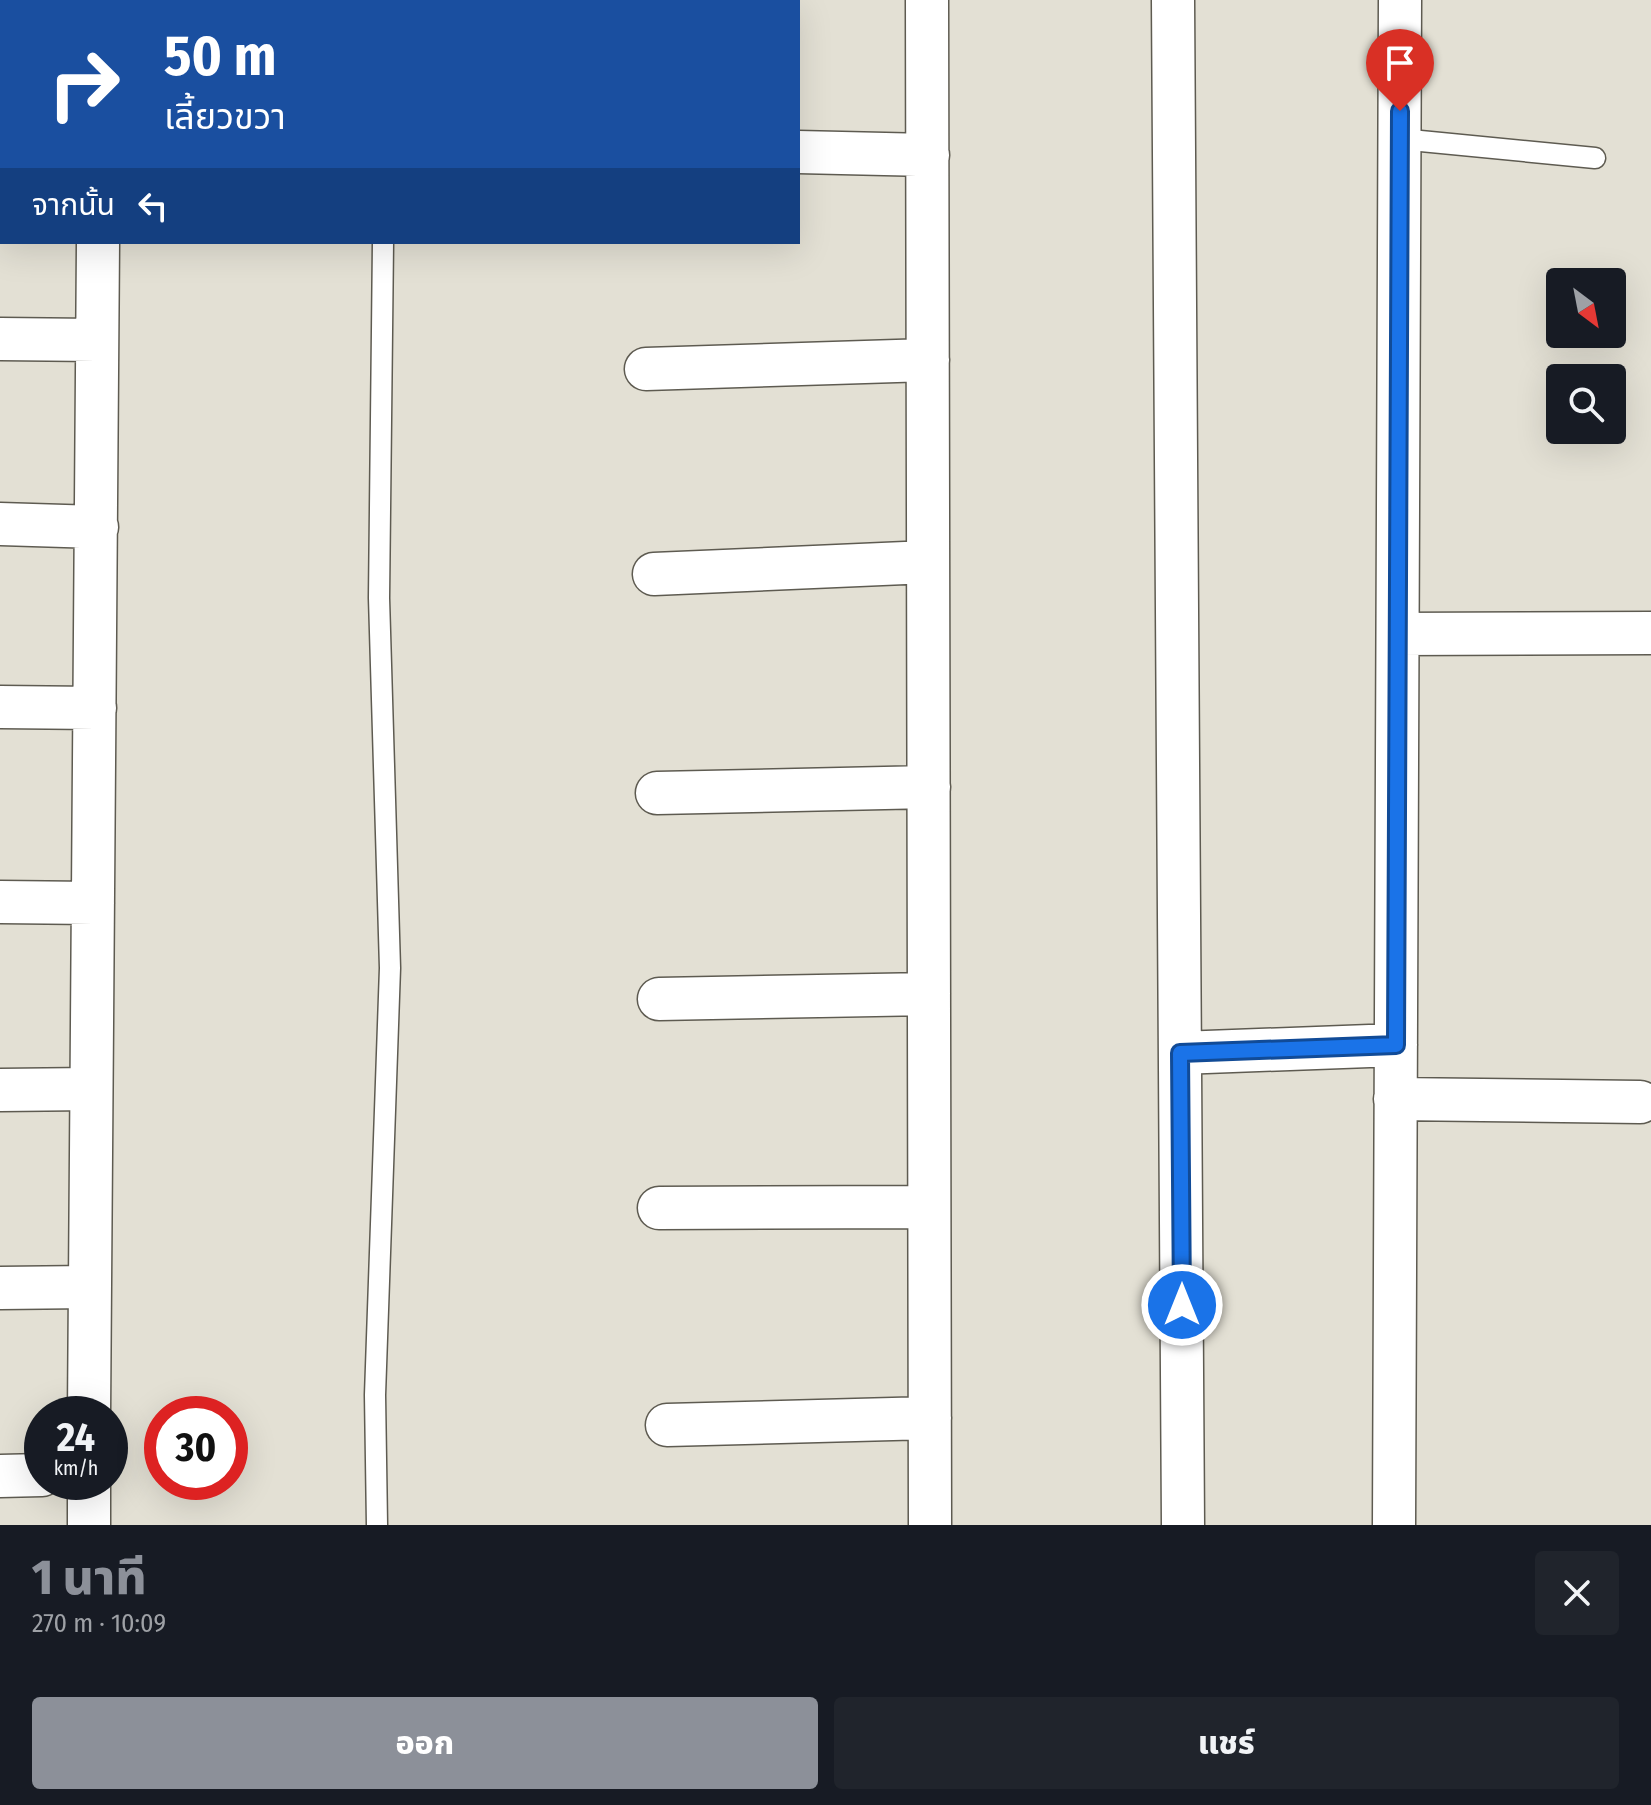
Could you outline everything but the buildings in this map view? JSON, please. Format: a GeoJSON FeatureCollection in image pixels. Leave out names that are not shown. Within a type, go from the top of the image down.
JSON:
{"type":"FeatureCollection","features":[{"type":"Feature","properties":{"kind":"street"},"geometry":{"type":"LineString","coordinates":[[927,0],[930,1525]]}},
{"type":"Feature","properties":{"kind":"street"},"geometry":{"type":"LineString","coordinates":[[1173,0],[1183,1525]]}},
{"type":"Feature","properties":{"kind":"street"},"geometry":{"type":"LineString","coordinates":[[1394,1525],[1400,0]]}},
{"type":"Feature","properties":{"kind":"street"},"geometry":{"type":"LineString","coordinates":[[800,152],[928,155]]}},
{"type":"Feature","properties":{"kind":"street"},"geometry":{"type":"LineString","coordinates":[[89,1396],[98,244]]}},
{"type":"Feature","properties":{"kind":"street"},"geometry":{"type":"LineString","coordinates":[[0,339],[96,340]]}},
{"type":"Feature","properties":{"kind":"street"},"geometry":{"type":"LineString","coordinates":[[646,369],[928,360]]}},
{"type":"Feature","properties":{"kind":"street"},"geometry":{"type":"LineString","coordinates":[[0,524],[97,527]]}},
{"type":"Feature","properties":{"kind":"street"},"geometry":{"type":"LineString","coordinates":[[654,574],[928,562]]}},
{"type":"Feature","properties":{"kind":"street"},"geometry":{"type":"LineString","coordinates":[[1398,634],[1651,633]]}},
{"type":"Feature","properties":{"kind":"street"},"geometry":{"type":"LineString","coordinates":[[0,707],[95,708]]}},
{"type":"Feature","properties":{"kind":"street"},"geometry":{"type":"LineString","coordinates":[[657,793],[929,787]]}},
{"type":"Feature","properties":{"kind":"street"},"geometry":{"type":"LineString","coordinates":[[0,902],[93,903]]}},
{"type":"Feature","properties":{"kind":"street"},"geometry":{"type":"LineString","coordinates":[[659,999],[929,994]]}},
{"type":"Feature","properties":{"kind":"street"},"geometry":{"type":"LineString","coordinates":[[1180,1053],[1396,1045]]}},
{"type":"Feature","properties":{"kind":"street"},"geometry":{"type":"LineString","coordinates":[[0,1090],[91,1089]]}},
{"type":"Feature","properties":{"kind":"street"},"geometry":{"type":"LineString","coordinates":[[1395,1099],[1640,1102]]}},
{"type":"Feature","properties":{"kind":"street"},"geometry":{"type":"LineString","coordinates":[[659,1208],[929,1207]]}},
{"type":"Feature","properties":{"kind":"street"},"geometry":{"type":"LineString","coordinates":[[0,1288],[89,1287]]}},
{"type":"Feature","properties":{"kind":"street"},"geometry":{"type":"LineString","coordinates":[[667,1425],[930,1418]]}},
{"type":"Feature","properties":{"kind":"street"},"geometry":{"type":"LineString","coordinates":[[0,1476],[24,1475]]}},
{"type":"Feature","properties":{"kind":"street"},"geometry":{"type":"LineString","coordinates":[[89,1500],[89,1525]]}},
{"type":"Feature","properties":{"kind":"lane"},"geometry":{"type":"LineString","coordinates":[[1400,139],[1595,158]]}},
{"type":"Feature","properties":{"kind":"lane"},"geometry":{"type":"LineString","coordinates":[[377,1525],[375,1395],[390,968],[379,598],[383,244]]}},
{"type":"Feature","properties":{"kind":"route"},"geometry":{"type":"LineString","coordinates":[[1182,1305],[1180,1053],[1396,1045],[1400,111]]}}]}
